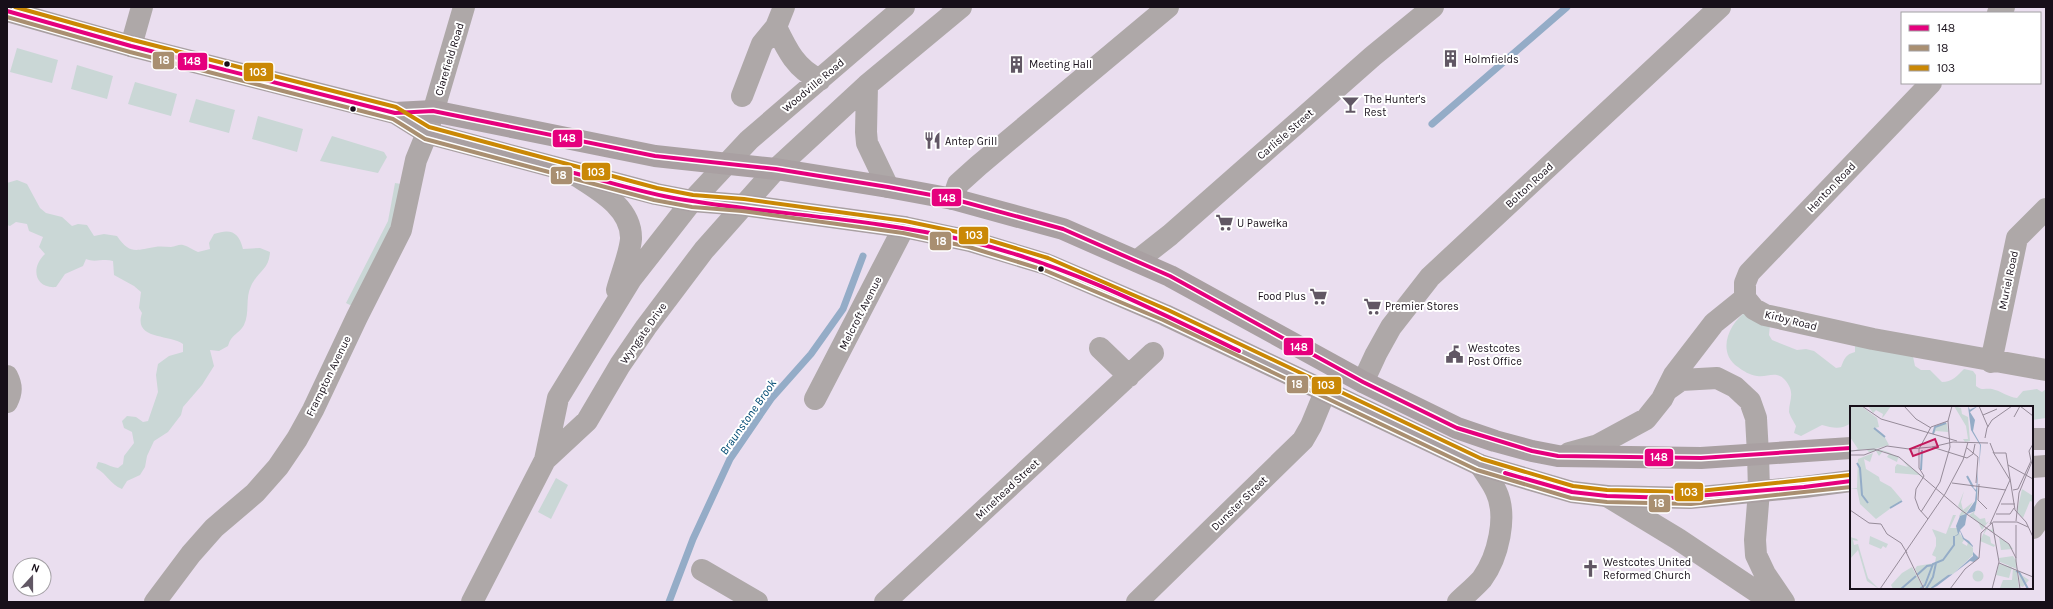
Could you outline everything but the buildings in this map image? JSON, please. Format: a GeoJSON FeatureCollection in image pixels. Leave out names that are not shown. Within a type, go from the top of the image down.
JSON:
{"type":"FeatureCollection","features":[{"type":"Feature","properties":{"kind":"main road"},"geometry":{"type":"LineString","coordinates":[[7,11],[131,46],[395,112],[433,111],[641,154],[724,165],[776,169],[888,187],[954,200],[1063,229],[1170,276],[1363,382],[1457,428],[1495,441],[1558,456],[1701,458],[1850,448]]}},
{"type":"Feature","properties":{"kind":"main road"},"geometry":{"type":"LineString","coordinates":[[395,112],[426,132],[656,194],[692,201],[743,205],[904,227],[970,241],[1046,264],[1165,315],[1480,465],[1572,492],[1607,496],[1671,498],[1759,490],[1804,488],[1850,481]]}},
{"type":"Feature","properties":{"kind":"main road"},"geometry":{"type":"LineString","coordinates":[[2033,439],[2046,438]]}},
{"type":"Feature","properties":{"kind":"main road"},"geometry":{"type":"LineString","coordinates":[[2033,467],[2046,466]]}},
{"type":"Feature","properties":{"kind":"street"},"geometry":{"type":"LineString","coordinates":[[131,46],[142,7]]}},
{"type":"Feature","properties":{"kind":"street","name":"Clarefield Road"},"geometry":{"type":"LineString","coordinates":[[433,111],[464,7]]}},
{"type":"Feature","properties":{"kind":"street"},"geometry":{"type":"LineString","coordinates":[[742,96],[762,44],[776,27],[784,7]]}},
{"type":"Feature","properties":{"kind":"street","name":"Woodville Road"},"geometry":{"type":"LineString","coordinates":[[692,201],[749,140],[904,7]]}},
{"type":"Feature","properties":{"kind":"street"},"geometry":{"type":"LineString","coordinates":[[743,205],[776,169],[867,85],[961,7]]}},
{"type":"Feature","properties":{"kind":"street"},"geometry":{"type":"LineString","coordinates":[[954,200],[958,184],[1168,7]]}},
{"type":"Feature","properties":{"kind":"street","name":"Carlisle Street"},"geometry":{"type":"LineString","coordinates":[[1137,261],[1170,235],[1373,56],[1433,7]]}},
{"type":"Feature","properties":{"kind":"street","name":"Bolton Road"},"geometry":{"type":"LineString","coordinates":[[1363,382],[1391,327],[1430,277],[1720,7]]}},
{"type":"Feature","properties":{"kind":"street"},"geometry":{"type":"LineString","coordinates":[[776,27],[791,57],[801,69],[820,80]]}},
{"type":"Feature","properties":{"kind":"street","name":"Henton Road"},"geometry":{"type":"LineString","coordinates":[[1745,298],[1744,283],[1749,273],[1930,84]]}},
{"type":"Feature","properties":{"kind":"street"},"geometry":{"type":"LineString","coordinates":[[867,85],[867,143],[888,187]]}},
{"type":"Feature","properties":{"kind":"street","name":"Frampton Avenue"},"geometry":{"type":"LineString","coordinates":[[154,602],[191,554],[214,528],[255,493],[278,467],[297,439],[313,410],[356,317],[401,230],[416,160],[433,111]]}},
{"type":"Feature","properties":{"kind":"street"},"geometry":{"type":"LineString","coordinates":[[571,172],[610,198],[630,225],[631,240],[612,310]]}},
{"type":"Feature","properties":{"kind":"street","name":"Wyngate Drive"},"geometry":{"type":"LineString","coordinates":[[472,602],[545,460],[558,398],[635,273],[692,201]]}},
{"type":"Feature","properties":{"kind":"street","name":"Wyngate Drive"},"geometry":{"type":"LineString","coordinates":[[545,460],[587,421],[620,365],[646,327],[704,250],[743,205]]}},
{"type":"Feature","properties":{"kind":"street","name":"Muriel Road"},"geometry":{"type":"LineString","coordinates":[[1991,362],[2017,238],[2046,209]]}},
{"type":"Feature","properties":{"kind":"street","name":"Melcroft Avenue"},"geometry":{"type":"LineString","coordinates":[[815,399],[904,227]]}},
{"type":"Feature","properties":{"kind":"street"},"geometry":{"type":"LineString","coordinates":[[1558,456],[1598,445],[1646,419],[1654,410],[1667,390],[1674,375],[1714,323],[1745,298]]}},
{"type":"Feature","properties":{"kind":"street","name":"Kirby Road"},"geometry":{"type":"LineString","coordinates":[[1745,298],[1754,308],[1765,315],[1873,339],[1991,362],[2046,370]]}},
{"type":"Feature","properties":{"kind":"street"},"geometry":{"type":"LineString","coordinates":[[1100,348],[1129,376]]}},
{"type":"Feature","properties":{"kind":"street","name":"Minehead Street"},"geometry":{"type":"LineString","coordinates":[[885,602],[1154,353]]}},
{"type":"Feature","properties":{"kind":"street"},"geometry":{"type":"LineString","coordinates":[[7,376],[11,386],[10,396],[7,402]]}},
{"type":"Feature","properties":{"kind":"street"},"geometry":{"type":"LineString","coordinates":[[1667,390],[1681,380],[1717,378],[1735,387],[1750,401],[1756,418],[1758,454],[1759,490],[1755,540],[1756,555],[1765,574],[1784,602]]}},
{"type":"Feature","properties":{"kind":"street","name":"Dunster Street"},"geometry":{"type":"LineString","coordinates":[[1136,602],[1303,440],[1312,426],[1325,392]]}},
{"type":"Feature","properties":{"kind":"street"},"geometry":{"type":"LineString","coordinates":[[1458,602],[1482,578],[1494,556],[1501,534],[1500,512],[1496,492],[1480,465]]}},
{"type":"Feature","properties":{"kind":"street"},"geometry":{"type":"LineString","coordinates":[[1607,496],[1678,539],[1772,602]]}},
{"type":"Feature","properties":{"kind":"street"},"geometry":{"type":"LineString","coordinates":[[2037,532],[2046,509]]}},
{"type":"Feature","properties":{"kind":"street"},"geometry":{"type":"LineString","coordinates":[[702,570],[757,602]]}},
{"type":"Feature","properties":{"kind":"shaded area"},"geometry":{"type":"Polygon","coordinates":[[[17,48],[58,60],[52,83],[10,72],[17,48]]]}},
{"type":"Feature","properties":{"kind":"shaded area"},"geometry":{"type":"Polygon","coordinates":[[[77,65],[113,76],[107,99],[71,89],[77,65]]]}},
{"type":"Feature","properties":{"kind":"shaded area"},"geometry":{"type":"Polygon","coordinates":[[[135,82],[177,94],[171,116],[128,104],[135,82]]]}},
{"type":"Feature","properties":{"kind":"shaded area"},"geometry":{"type":"Polygon","coordinates":[[[196,99],[235,110],[229,133],[189,122],[196,99]]]}},
{"type":"Feature","properties":{"kind":"shaded area"},"geometry":{"type":"Polygon","coordinates":[[[258,116],[303,129],[297,152],[252,139],[258,116]]]}},
{"type":"Feature","properties":{"kind":"shaded area"},"geometry":{"type":"Polygon","coordinates":[[[332,136],[384,152],[387,157],[378,173],[320,161],[332,136]]]}},
{"type":"Feature","properties":{"kind":"shaded area"},"geometry":{"type":"Polygon","coordinates":[[[17,180],[27,184],[40,208],[46,213],[62,217],[72,226],[78,224],[87,225],[94,236],[104,234],[117,236],[130,249],[138,250],[182,245],[198,252],[210,249],[209,243],[214,234],[225,231],[237,235],[243,249],[260,248],[270,252],[268,263],[254,281],[249,291],[247,316],[244,325],[233,336],[228,346],[219,351],[210,350],[214,366],[202,385],[183,407],[181,415],[168,432],[154,441],[147,456],[145,467],[140,475],[127,481],[122,489],[96,468],[98,462],[118,468],[123,464],[124,456],[134,443],[132,432],[124,428],[122,421],[127,416],[136,417],[143,422],[148,421],[158,392],[156,375],[158,364],[169,356],[183,352],[183,344],[154,335],[142,328],[142,313],[139,308],[141,292],[134,286],[114,275],[113,261],[93,261],[86,259],[83,266],[65,274],[56,287],[43,285],[39,281],[36,271],[37,265],[45,254],[39,247],[43,237],[29,231],[27,224],[16,222],[10,226],[7,225],[7,183],[17,180]]]}},
{"type":"Feature","properties":{"kind":"shaded area"},"geometry":{"type":"Polygon","coordinates":[[[395,183],[401,184],[394,223],[352,306],[346,303],[388,221],[395,183]]]}},
{"type":"Feature","properties":{"kind":"shaded area"},"geometry":{"type":"Polygon","coordinates":[[[1747,311],[1770,325],[1769,335],[1772,340],[1797,350],[1806,349],[1814,351],[1836,368],[1841,367],[1846,357],[1855,352],[1855,346],[1912,352],[1915,366],[1921,370],[1930,370],[1942,382],[1952,380],[1964,369],[1973,371],[1976,375],[1976,386],[1978,388],[1992,389],[2017,398],[2023,391],[2037,389],[2042,392],[2046,389],[2046,418],[2033,420],[2033,406],[1850,406],[1850,424],[1844,427],[1837,428],[1822,425],[1801,436],[1794,433],[1796,426],[1789,412],[1791,393],[1785,380],[1778,375],[1761,376],[1749,374],[1731,361],[1726,346],[1730,330],[1747,311]]]}},
{"type":"Feature","properties":{"kind":"shaded area"},"geometry":{"type":"Polygon","coordinates":[[[556,478],[568,485],[551,519],[538,512],[556,478]]]}},
{"type":"Feature","properties":{"kind":"waterway","name":"Braunstone Brook"},"geometry":{"type":"LineString","coordinates":[[1432,124],[1567,7]]}},
{"type":"Feature","properties":{"kind":"waterway","name":"Braunstone Brook"},"geometry":{"type":"LineString","coordinates":[[669,602],[693,539],[730,459],[771,399],[811,354],[843,309],[863,256]]}},
{"type":"Feature","properties":{"kind":"transit line","name":"103"},"geometry":{"type":"LineString","coordinates":[[15,7],[133,40],[396,107],[429,127],[657,188],[693,195],[744,199],[905,221],[972,235],[1048,258],[1168,310],[1482,459],[1573,486],[1607,490],[1690,492],[1850,475]]}},
{"type":"Feature","properties":{"kind":"transit line","name":"148"},"geometry":{"type":"LineString","coordinates":[[7,11],[131,46],[395,113],[433,111],[655,156],[776,169],[888,187],[953,199],[1063,229],[1170,276],[1363,382],[1457,428],[1532,451],[1558,456],[1701,458],[1850,448]]}},
{"type":"Feature","properties":{"kind":"transit line","name":"18"},"geometry":{"type":"LineString","coordinates":[[7,17],[130,52],[393,119],[425,139],[654,200],[692,207],[742,211],[903,233],[969,247],[1044,270],[1163,320],[1477,470],[1571,498],[1607,502],[1691,504],[1850,487]]}},
{"type":"Feature","properties":{"kind":"transit line","name":"148"},"geometry":{"type":"LineString","coordinates":[[574,173],[666,197],[896,227],[968,241],[1038,262],[1106,288],[1239,351]]}},
{"type":"Feature","properties":{"kind":"transit line","name":"148"},"geometry":{"type":"LineString","coordinates":[[1505,473],[1572,492],[1607,496],[1671,498],[1804,487],[1850,481]]}},
{"type":"Feature","properties":{"kind":"place","name":"Holmfields"},"geometry":{"type":"Point","coordinates":[1451,59]}},
{"type":"Feature","properties":{"kind":"place","name":"Meeting Hall"},"geometry":{"type":"Point","coordinates":[1016,64]}},
{"type":"Feature","properties":{"kind":"place","name":"The Hunter's Rest"},"geometry":{"type":"Point","coordinates":[1351,105]}},
{"type":"Feature","properties":{"kind":"place","name":"Antep Grill"},"geometry":{"type":"Point","coordinates":[932,141]}},
{"type":"Feature","properties":{"kind":"place","name":"U Pawełka"},"geometry":{"type":"Point","coordinates":[1224,223]}},
{"type":"Feature","properties":{"kind":"place","name":"Food Plus"},"geometry":{"type":"Point","coordinates":[1319,296]}},
{"type":"Feature","properties":{"kind":"place","name":"Premier Stores"},"geometry":{"type":"Point","coordinates":[1372,306]}},
{"type":"Feature","properties":{"kind":"place","name":"Westcotes Post Office"},"geometry":{"type":"Point","coordinates":[1455,354]}},
{"type":"Feature","properties":{"kind":"place","name":"Westcotes United Reformed Church"},"geometry":{"type":"Point","coordinates":[1590,568]}}]}
